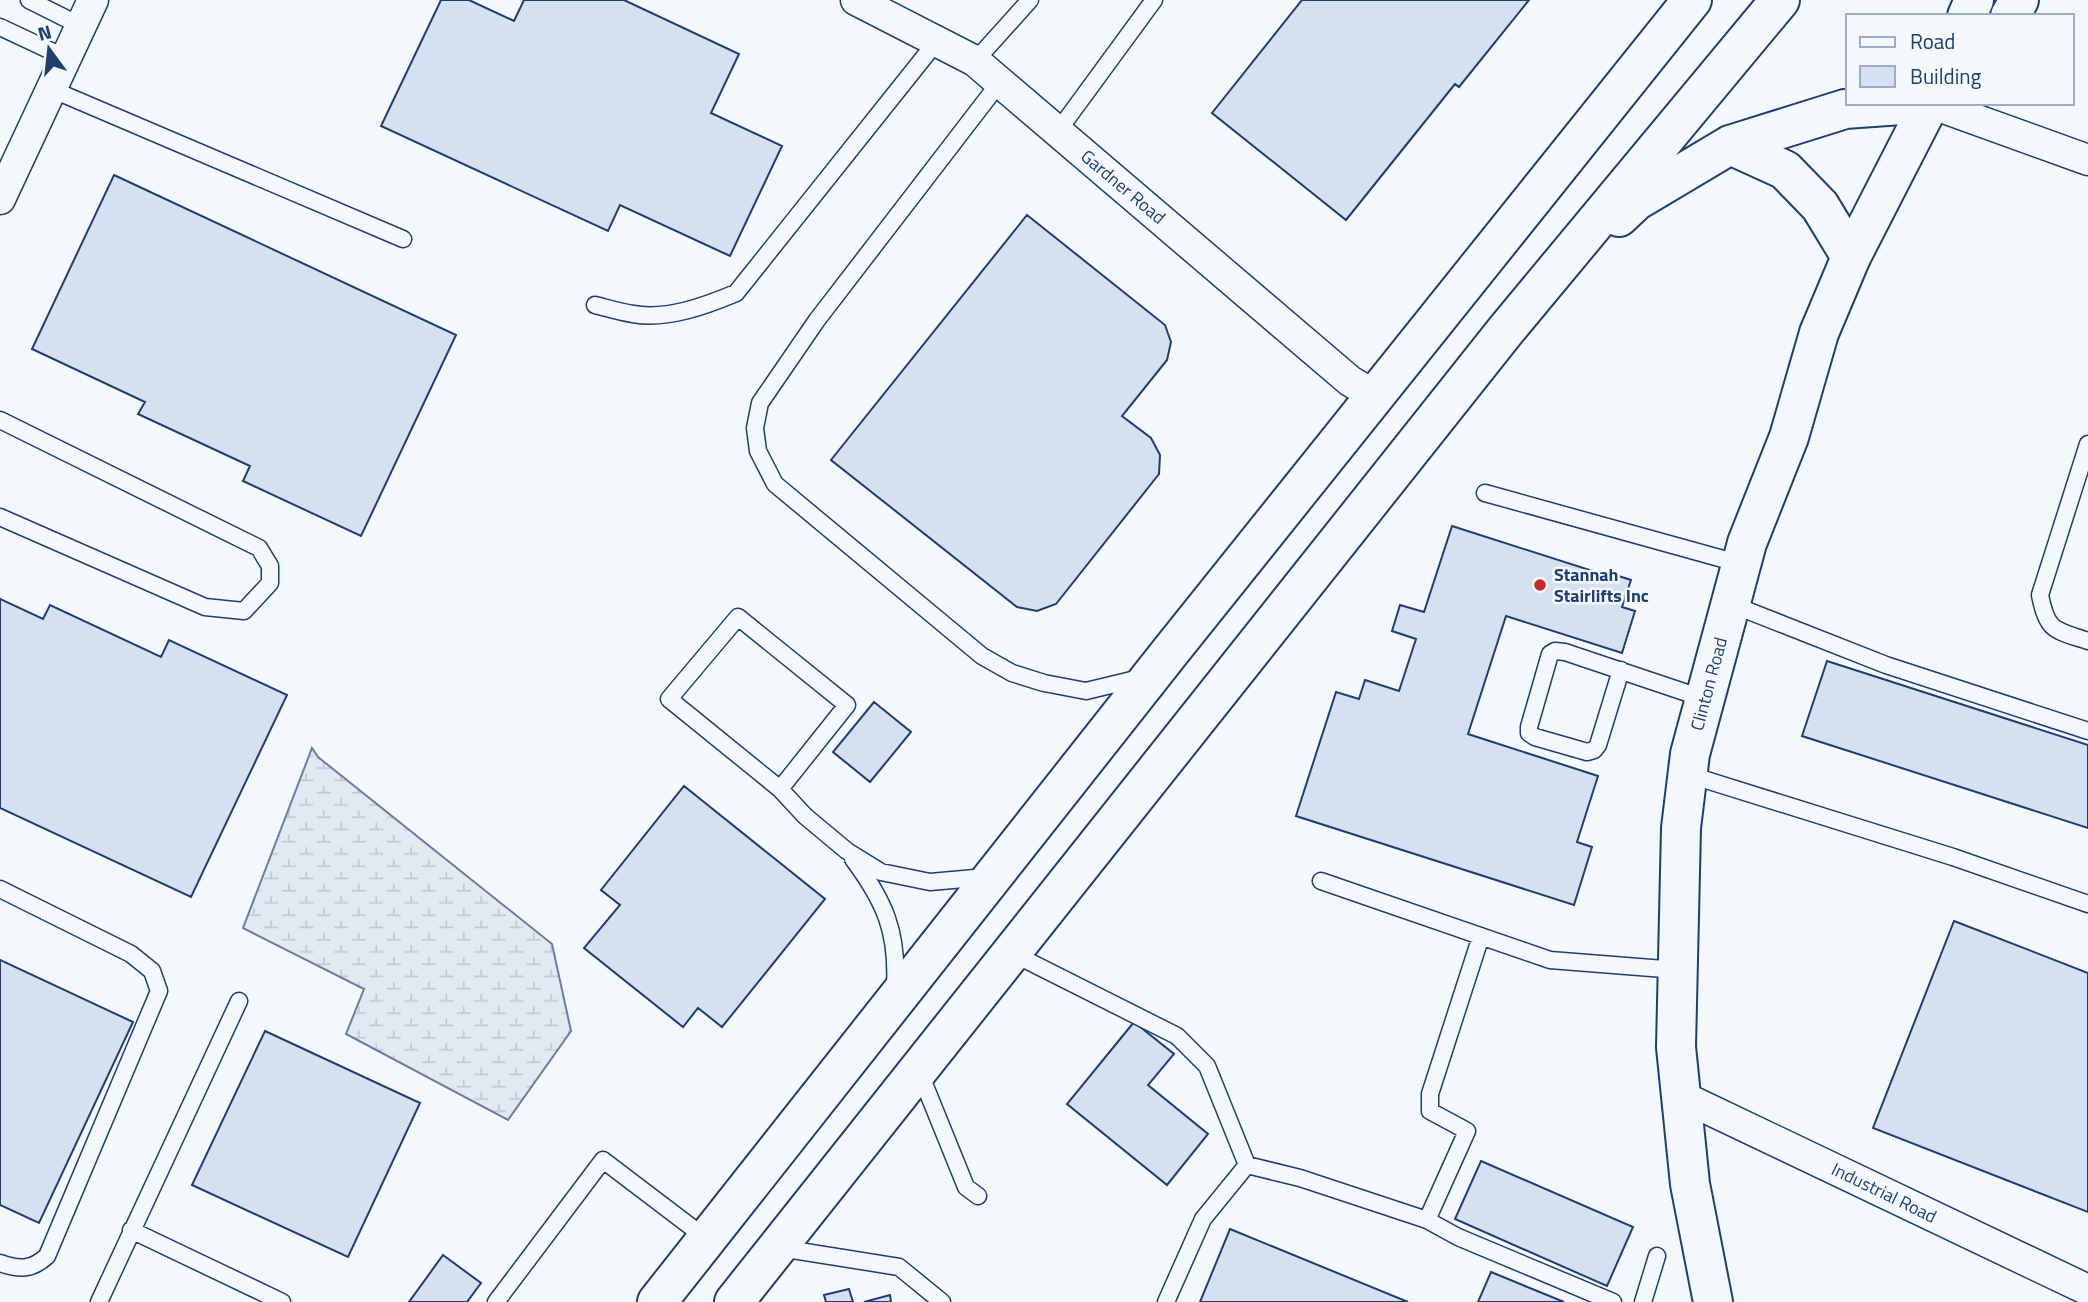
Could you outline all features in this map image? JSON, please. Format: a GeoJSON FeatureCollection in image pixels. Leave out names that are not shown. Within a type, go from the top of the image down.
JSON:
{"type":"FeatureCollection","features":[{"type":"Feature","properties":{"kind":"main road"},"geometry":{"type":"LineString","coordinates":[[657,1302],[1150,676],[1692,0]]}},
{"type":"Feature","properties":{"kind":"main road"},"geometry":{"type":"LineString","coordinates":[[734,1302],[1506,330],[1780,0]]}},
{"type":"Feature","properties":{"kind":"main road"},"geometry":{"type":"LineString","coordinates":[[1506,330],[1636,201],[1730,145],[1845,109],[1902,105]]}},
{"type":"Feature","properties":{"kind":"main road","name":"Clinton Road"},"geometry":{"type":"LineString","coordinates":[[1713,1302],[1690,1184],[1676,1047],[1681,828],[1690,754],[1747,543],[1789,437],[1819,333],[1851,257],[1929,105]]}},
{"type":"Feature","properties":{"kind":"main road"},"geometry":{"type":"LineString","coordinates":[[1730,145],[1785,170],[1820,206],[1851,257]]}},
{"type":"Feature","properties":{"kind":"street","name":"Gardner Road"},"geometry":{"type":"LineString","coordinates":[[856,0],[975,61],[1350,381],[1376,396]]}},
{"type":"Feature","properties":{"kind":"street"},"geometry":{"type":"LineString","coordinates":[[0,199],[87,13]]}},
{"type":"Feature","properties":{"kind":"street"},"geometry":{"type":"LineString","coordinates":[[1936,105],[2088,160]]}},
{"type":"Feature","properties":{"kind":"street","name":"Industrial Road"},"geometry":{"type":"LineString","coordinates":[[1681,1096],[2088,1290]]}},
{"type":"Feature","properties":{"kind":"lane"},"geometry":{"type":"LineString","coordinates":[[29,0],[87,13]]}},
{"type":"Feature","properties":{"kind":"lane"},"geometry":{"type":"LineString","coordinates":[[975,61],[1030,0]]}},
{"type":"Feature","properties":{"kind":"lane"},"geometry":{"type":"LineString","coordinates":[[1058,131],[1154,0]]}},
{"type":"Feature","properties":{"kind":"lane"},"geometry":{"type":"LineString","coordinates":[[0,27],[66,58]]}},
{"type":"Feature","properties":{"kind":"lane"},"geometry":{"type":"LineString","coordinates":[[595,305],[636,315],[671,314],[709,304],[736,293],[937,41]]}},
{"type":"Feature","properties":{"kind":"lane"},"geometry":{"type":"LineString","coordinates":[[1000,82],[817,320],[760,404],[755,428],[758,451],[775,484],[982,656],[1012,673],[1044,683],[1086,691],[1150,676]]}},
{"type":"Feature","properties":{"kind":"lane"},"geometry":{"type":"LineString","coordinates":[[51,89],[403,240]]}},
{"type":"Feature","properties":{"kind":"lane"},"geometry":{"type":"LineString","coordinates":[[0,517],[205,607],[244,611],[270,583],[270,566],[259,548],[6,423]]}},
{"type":"Feature","properties":{"kind":"lane"},"geometry":{"type":"LineString","coordinates":[[2088,444],[2040,595],[2044,616],[2053,629],[2088,641]]}},
{"type":"Feature","properties":{"kind":"lane"},"geometry":{"type":"LineString","coordinates":[[1485,493],[1741,564]]}},
{"type":"Feature","properties":{"kind":"lane"},"geometry":{"type":"LineString","coordinates":[[1731,604],[1886,665],[2088,731]]}},
{"type":"Feature","properties":{"kind":"lane"},"geometry":{"type":"LineString","coordinates":[[780,789],[846,705],[738,617],[669,699],[780,789],[805,816],[847,851],[881,872],[930,882],[992,877]]}},
{"type":"Feature","properties":{"kind":"lane"},"geometry":{"type":"LineString","coordinates":[[1621,670],[1598,745],[1594,750],[1587,752],[1529,733],[1528,727],[1550,654],[1555,651],[1565,652],[1621,670],[1705,699]]}},
{"type":"Feature","properties":{"kind":"lane"},"geometry":{"type":"LineString","coordinates":[[1688,774],[1953,857],[2088,904]]}},
{"type":"Feature","properties":{"kind":"lane"},"geometry":{"type":"LineString","coordinates":[[847,851],[881,901],[891,928],[896,965],[895,1001]]}},
{"type":"Feature","properties":{"kind":"lane"},"geometry":{"type":"LineString","coordinates":[[1321,881],[1550,960],[1677,970]]}},
{"type":"Feature","properties":{"kind":"lane"},"geometry":{"type":"LineString","coordinates":[[0,889],[131,954],[152,971],[159,991],[47,1256],[35,1267],[14,1268],[0,1263]]}},
{"type":"Feature","properties":{"kind":"lane"},"geometry":{"type":"LineString","coordinates":[[1427,1220],[1467,1131],[1430,1111],[1430,1094],[1481,936]]}},
{"type":"Feature","properties":{"kind":"lane"},"geometry":{"type":"LineString","coordinates":[[1012,953],[1177,1036],[1208,1066],[1247,1165]]}},
{"type":"Feature","properties":{"kind":"lane"},"geometry":{"type":"LineString","coordinates":[[99,1302],[239,1001]]}},
{"type":"Feature","properties":{"kind":"lane"},"geometry":{"type":"LineString","coordinates":[[919,1071],[966,1186],[978,1196]]}},
{"type":"Feature","properties":{"kind":"lane"},"geometry":{"type":"LineString","coordinates":[[496,1302],[603,1160],[707,1239]]}},
{"type":"Feature","properties":{"kind":"lane"},"geometry":{"type":"LineString","coordinates":[[1247,1165],[1300,1178],[1427,1220],[1458,1237],[1613,1302]]}},
{"type":"Feature","properties":{"kind":"lane"},"geometry":{"type":"LineString","coordinates":[[1166,1302],[1203,1220],[1247,1165]]}},
{"type":"Feature","properties":{"kind":"lane"},"geometry":{"type":"LineString","coordinates":[[131,1230],[282,1302]]}},
{"type":"Feature","properties":{"kind":"lane"},"geometry":{"type":"LineString","coordinates":[[777,1248],[899,1267],[942,1302]]}},
{"type":"Feature","properties":{"kind":"lane"},"geometry":{"type":"LineString","coordinates":[[1643,1302],[1657,1256]]}},
{"type":"Feature","properties":{"kind":"green space"},"geometry":{"type":"Polygon","coordinates":[[[312,748],[318,757],[552,944],[571,1031],[508,1120],[346,1034],[364,989],[243,928],[312,748]]]}},
{"type":"Feature","properties":{"kind":"building"},"geometry":{"type":"Polygon","coordinates":[[[441,0],[469,0],[514,21],[524,0],[624,0],[739,54],[711,113],[782,146],[730,256],[620,205],[608,231],[381,126],[441,0]]]}},
{"type":"Feature","properties":{"kind":"building"},"geometry":{"type":"Polygon","coordinates":[[[1302,0],[1529,0],[1459,87],[1455,84],[1346,220],[1212,113],[1302,0]]]}},
{"type":"Feature","properties":{"kind":"building"},"geometry":{"type":"Polygon","coordinates":[[[114,175],[456,335],[361,536],[243,481],[250,466],[138,414],[145,402],[32,349],[114,175]]]}},
{"type":"Feature","properties":{"kind":"building"},"geometry":{"type":"Polygon","coordinates":[[[1027,215],[1165,325],[1171,342],[1167,360],[1122,416],[1151,438],[1160,455],[1159,474],[1056,604],[1037,611],[1017,607],[831,460],[1027,215]]]}},
{"type":"Feature","properties":{"kind":"building"},"geometry":{"type":"Polygon","coordinates":[[[1452,526],[1605,575],[1606,572],[1631,580],[1622,607],[1635,611],[1622,653],[1506,616],[1468,734],[1598,776],[1577,842],[1592,847],[1574,905],[1296,816],[1336,692],[1359,699],[1365,680],[1399,691],[1416,639],[1392,631],[1400,605],[1424,612],[1452,526]]]}},
{"type":"Feature","properties":{"kind":"building"},"geometry":{"type":"Polygon","coordinates":[[[0,599],[43,619],[50,605],[161,657],[169,640],[287,695],[191,897],[0,808],[0,599]]]}},
{"type":"Feature","properties":{"kind":"building"},"geometry":{"type":"Polygon","coordinates":[[[1827,661],[2088,745],[2088,828],[1802,736],[1827,661]]]}},
{"type":"Feature","properties":{"kind":"building"},"geometry":{"type":"Polygon","coordinates":[[[874,702],[911,732],[870,782],[833,752],[874,702]]]}},
{"type":"Feature","properties":{"kind":"building"},"geometry":{"type":"Polygon","coordinates":[[[684,786],[825,899],[722,1027],[698,1008],[683,1027],[584,948],[620,905],[601,890],[684,786]]]}},
{"type":"Feature","properties":{"kind":"building"},"geometry":{"type":"Polygon","coordinates":[[[1954,921],[2088,973],[2088,1212],[1873,1128],[1954,921]]]}},
{"type":"Feature","properties":{"kind":"building"},"geometry":{"type":"Polygon","coordinates":[[[0,960],[133,1022],[39,1223],[0,1205],[0,960]]]}},
{"type":"Feature","properties":{"kind":"building"},"geometry":{"type":"Polygon","coordinates":[[[1134,1022],[1174,1054],[1148,1085],[1208,1134],[1167,1185],[1067,1104],[1134,1022]]]}},
{"type":"Feature","properties":{"kind":"building"},"geometry":{"type":"Polygon","coordinates":[[[265,1031],[420,1103],[348,1257],[192,1185],[265,1031]]]}},
{"type":"Feature","properties":{"kind":"building"},"geometry":{"type":"Polygon","coordinates":[[[1481,1161],[1633,1227],[1607,1286],[1455,1219],[1481,1161]]]}},
{"type":"Feature","properties":{"kind":"building"},"geometry":{"type":"Polygon","coordinates":[[[1230,1229],[1408,1302],[1200,1302],[1230,1229]]]}},
{"type":"Feature","properties":{"kind":"building"},"geometry":{"type":"Polygon","coordinates":[[[443,1255],[481,1283],[467,1302],[409,1302],[443,1255]]]}},
{"type":"Feature","properties":{"kind":"building"},"geometry":{"type":"Polygon","coordinates":[[[1491,1272],[1564,1302],[1478,1302],[1491,1272]]]}},
{"type":"Feature","properties":{"kind":"building"},"geometry":{"type":"Polygon","coordinates":[[[849,1289],[853,1302],[826,1302],[824,1295],[849,1289]]]}},
{"type":"Feature","properties":{"kind":"building"},"geometry":{"type":"Polygon","coordinates":[[[890,1295],[891,1302],[864,1302],[890,1295]]]}},
{"type":"Feature","properties":{"kind":"place","name":"Stannah Stairlifts Inc"},"geometry":{"type":"Point","coordinates":[1540,585]}}]}
